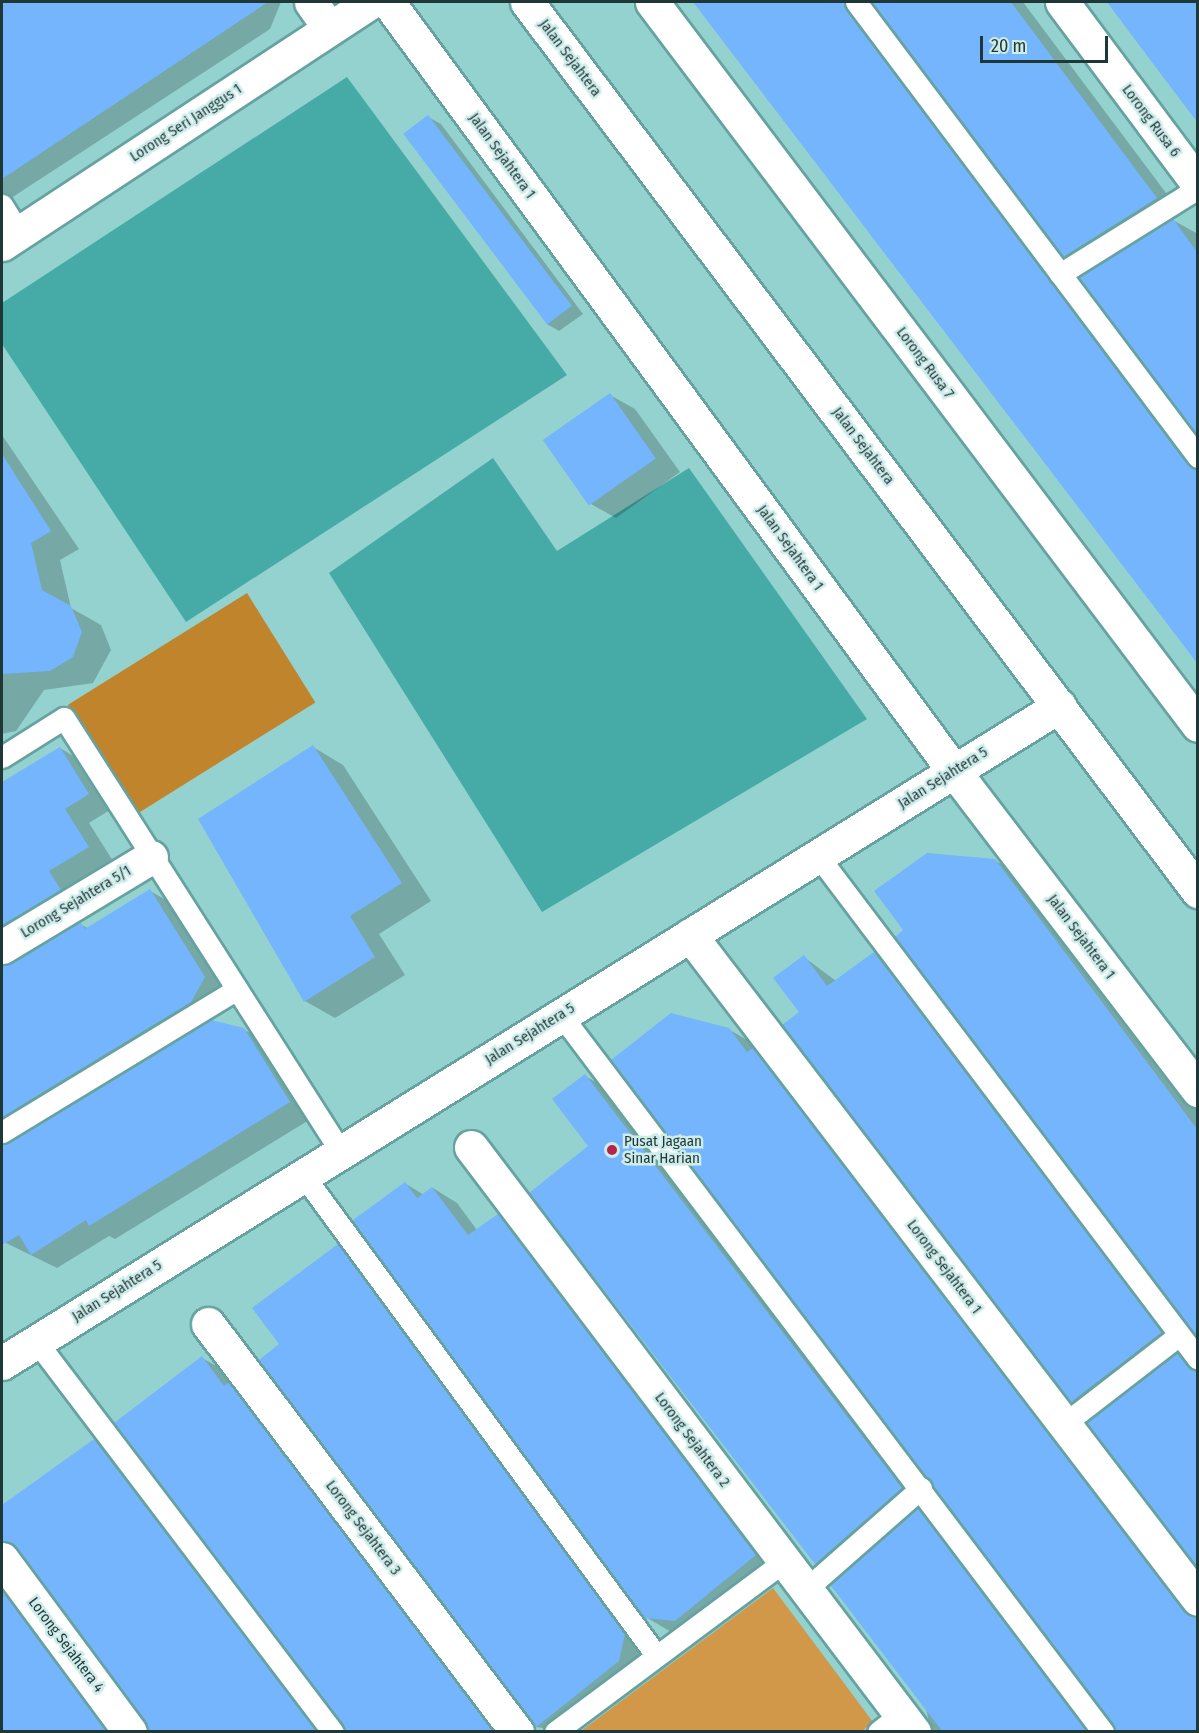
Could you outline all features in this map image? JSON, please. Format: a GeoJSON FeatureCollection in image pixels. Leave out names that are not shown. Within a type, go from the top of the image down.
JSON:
{"type":"FeatureCollection","features":[{"type":"Feature","properties":{"kind":"street"},"geometry":{"type":"LineString","coordinates":[[311,2],[329,28]]}},
{"type":"Feature","properties":{"kind":"street","name":"Lorong Seri Janggus 1"},"geometry":{"type":"LineString","coordinates":[[10,238],[370,2]]}},
{"type":"Feature","properties":{"kind":"street","name":"Jalan Sejahtera 1"},"geometry":{"type":"LineString","coordinates":[[388,2],[954,771],[1197,1090]]}},
{"type":"Feature","properties":{"kind":"street","name":"Jalan Sejahtera"},"geometry":{"type":"LineString","coordinates":[[527,2],[1197,891]]}},
{"type":"Feature","properties":{"kind":"street","name":"Lorong Rusa 7"},"geometry":{"type":"LineString","coordinates":[[652,2],[1197,725]]}},
{"type":"Feature","properties":{"kind":"street","name":"Lorong Rusa 6"},"geometry":{"type":"LineString","coordinates":[[1062,2],[1197,186]]}},
{"type":"Feature","properties":{"kind":"street","name":"Jalan Sejahtera 5"},"geometry":{"type":"LineString","coordinates":[[4,1357],[36,1341],[1059,706]]}},
{"type":"Feature","properties":{"kind":"street","name":"Lorong Sejahtera 5/1"},"geometry":{"type":"LineString","coordinates":[[2,947],[151,857]]}},
{"type":"Feature","properties":{"kind":"street","name":"Lorong Sejahtera 1"},"geometry":{"type":"LineString","coordinates":[[690,935],[1197,1599]]}},
{"type":"Feature","properties":{"kind":"street","name":"Lorong Sejahtera 2"},"geometry":{"type":"LineString","coordinates":[[471,1147],[806,1589],[897,1726]]}},
{"type":"Feature","properties":{"kind":"street","name":"Lorong Sejahtera 3"},"geometry":{"type":"LineString","coordinates":[[208,1324],[517,1731]]}},
{"type":"Feature","properties":{"kind":"street","name":"Lorong Sejahtera 4"},"geometry":{"type":"LineString","coordinates":[[2,1559],[130,1731]]}},
{"type":"Feature","properties":{"kind":"lane"},"geometry":{"type":"LineString","coordinates":[[856,2],[1197,457]]}},
{"type":"Feature","properties":{"kind":"lane"},"geometry":{"type":"LineString","coordinates":[[1060,274],[1197,186]]}},
{"type":"Feature","properties":{"kind":"lane"},"geometry":{"type":"LineString","coordinates":[[2,205],[10,238]]}},
{"type":"Feature","properties":{"kind":"lane"},"geometry":{"type":"LineString","coordinates":[[2,757],[64,718],[341,1152]]}},
{"type":"Feature","properties":{"kind":"lane"},"geometry":{"type":"LineString","coordinates":[[818,856],[1197,1359]]}},
{"type":"Feature","properties":{"kind":"lane"},"geometry":{"type":"LineString","coordinates":[[2,1132],[237,989]]}},
{"type":"Feature","properties":{"kind":"lane"},"geometry":{"type":"LineString","coordinates":[[561,1015],[1103,1731]]}},
{"type":"Feature","properties":{"kind":"lane"},"geometry":{"type":"LineString","coordinates":[[303,1175],[656,1655]]}},
{"type":"Feature","properties":{"kind":"lane"},"geometry":{"type":"LineString","coordinates":[[1064,1424],[1179,1335]]}},
{"type":"Feature","properties":{"kind":"lane"},"geometry":{"type":"LineString","coordinates":[[36,1341],[333,1731]]}},
{"type":"Feature","properties":{"kind":"lane"},"geometry":{"type":"LineString","coordinates":[[806,1589],[921,1488]]}},
{"type":"Feature","properties":{"kind":"lane"},"geometry":{"type":"LineString","coordinates":[[555,1731],[784,1561]]}},
{"type":"Feature","properties":{"kind":"shaded area"},"geometry":{"type":"Polygon","coordinates":[[[247,593],[315,702],[136,814],[68,705],[247,593]]]}},
{"type":"Feature","properties":{"kind":"shaded area"},"geometry":{"type":"Polygon","coordinates":[[[773,1588],[873,1722],[861,1732],[581,1731],[773,1588]]]}},
{"type":"Feature","properties":{"kind":"water"},"geometry":{"type":"Polygon","coordinates":[[[347,77],[567,375],[186,622],[2,344],[2,303],[347,77]]]}},
{"type":"Feature","properties":{"kind":"water"},"geometry":{"type":"Polygon","coordinates":[[[493,458],[557,551],[689,468],[867,719],[542,912],[329,573],[493,458]]]}},
{"type":"Feature","properties":{"kind":"building"},"geometry":{"type":"Polygon","coordinates":[[[2,2],[268,2],[2,179],[2,2]]]}},
{"type":"Feature","properties":{"kind":"building"},"geometry":{"type":"Polygon","coordinates":[[[693,2],[844,2],[1188,465],[1197,469],[1197,663],[693,2]]]}},
{"type":"Feature","properties":{"kind":"building"},"geometry":{"type":"Polygon","coordinates":[[[872,2],[1011,2],[1157,198],[1063,257],[872,2]]]}},
{"type":"Feature","properties":{"kind":"building"},"geometry":{"type":"Polygon","coordinates":[[[1107,2],[1197,2],[1197,122],[1130,33],[1107,2]]]}},
{"type":"Feature","properties":{"kind":"building"},"geometry":{"type":"Polygon","coordinates":[[[428,115],[572,306],[547,325],[403,134],[428,115]]]}},
{"type":"Feature","properties":{"kind":"building"},"geometry":{"type":"Polygon","coordinates":[[[1173,219],[1197,252],[1197,435],[1079,277],[1173,219]]]}},
{"type":"Feature","properties":{"kind":"building"},"geometry":{"type":"Polygon","coordinates":[[[610,393],[656,459],[589,506],[543,440],[610,393]]]}},
{"type":"Feature","properties":{"kind":"building"},"geometry":{"type":"Polygon","coordinates":[[[2,454],[51,531],[31,543],[42,590],[71,606],[82,632],[73,657],[50,671],[2,674],[2,454]]]}},
{"type":"Feature","properties":{"kind":"building"},"geometry":{"type":"Polygon","coordinates":[[[313,745],[402,883],[350,916],[375,957],[304,1002],[198,819],[313,745]]]}},
{"type":"Feature","properties":{"kind":"building"},"geometry":{"type":"Polygon","coordinates":[[[60,747],[89,794],[65,809],[89,847],[49,871],[61,890],[2,925],[2,782],[60,747]]]}},
{"type":"Feature","properties":{"kind":"building"},"geometry":{"type":"Polygon","coordinates":[[[927,853],[995,859],[1197,1129],[1197,1337],[895,937],[903,930],[874,891],[927,853]]]}},
{"type":"Feature","properties":{"kind":"building"},"geometry":{"type":"Polygon","coordinates":[[[150,889],[205,977],[191,1002],[2,1117],[2,966],[80,922],[85,929],[150,889]]]}},
{"type":"Feature","properties":{"kind":"building"},"geometry":{"type":"Polygon","coordinates":[[[874,952],[1162,1332],[1071,1402],[782,1025],[799,1012],[773,978],[804,955],[827,986],[874,952]]]}},
{"type":"Feature","properties":{"kind":"building"},"geometry":{"type":"Polygon","coordinates":[[[671,1013],[729,1028],[747,1052],[753,1048],[1183,1610],[1197,1617],[1197,1731],[1116,1731],[611,1060],[671,1013]]]}},
{"type":"Feature","properties":{"kind":"building"},"geometry":{"type":"Polygon","coordinates":[[[211,1020],[244,1028],[290,1102],[89,1226],[86,1220],[31,1255],[19,1235],[2,1245],[2,1145],[211,1020]]]}},
{"type":"Feature","properties":{"kind":"building"},"geometry":{"type":"Polygon","coordinates":[[[585,1074],[902,1488],[815,1564],[529,1193],[588,1146],[552,1099],[585,1074]]]}},
{"type":"Feature","properties":{"kind":"building"},"geometry":{"type":"Polygon","coordinates":[[[405,1182],[417,1198],[432,1187],[468,1235],[498,1214],[756,1555],[675,1621],[645,1618],[353,1220],[405,1182]]]}},
{"type":"Feature","properties":{"kind":"building"},"geometry":{"type":"Polygon","coordinates":[[[338,1244],[625,1634],[619,1661],[535,1728],[259,1360],[279,1344],[252,1308],[338,1244]]]}},
{"type":"Feature","properties":{"kind":"building"},"geometry":{"type":"Polygon","coordinates":[[[1177,1353],[1197,1371],[1197,1567],[1087,1423],[1177,1353]]]}},
{"type":"Feature","properties":{"kind":"building"},"geometry":{"type":"Polygon","coordinates":[[[202,1356],[224,1386],[229,1382],[493,1731],[346,1731],[114,1423],[202,1356]]]}},
{"type":"Feature","properties":{"kind":"building"},"geometry":{"type":"Polygon","coordinates":[[[94,1439],[317,1731],[148,1731],[17,1548],[2,1541],[2,1505],[94,1439]]]}},
{"type":"Feature","properties":{"kind":"building"},"geometry":{"type":"Polygon","coordinates":[[[918,1508],[1087,1731],[942,1731],[830,1585],[918,1508]]]}},
{"type":"Feature","properties":{"kind":"building"},"geometry":{"type":"Polygon","coordinates":[[[2,1590],[106,1731],[2,1731],[2,1590]]]}},
{"type":"Feature","properties":{"kind":"place","name":"Pusat Jagaan Sinar Harian"},"geometry":{"type":"Point","coordinates":[612,1150]}}]}
